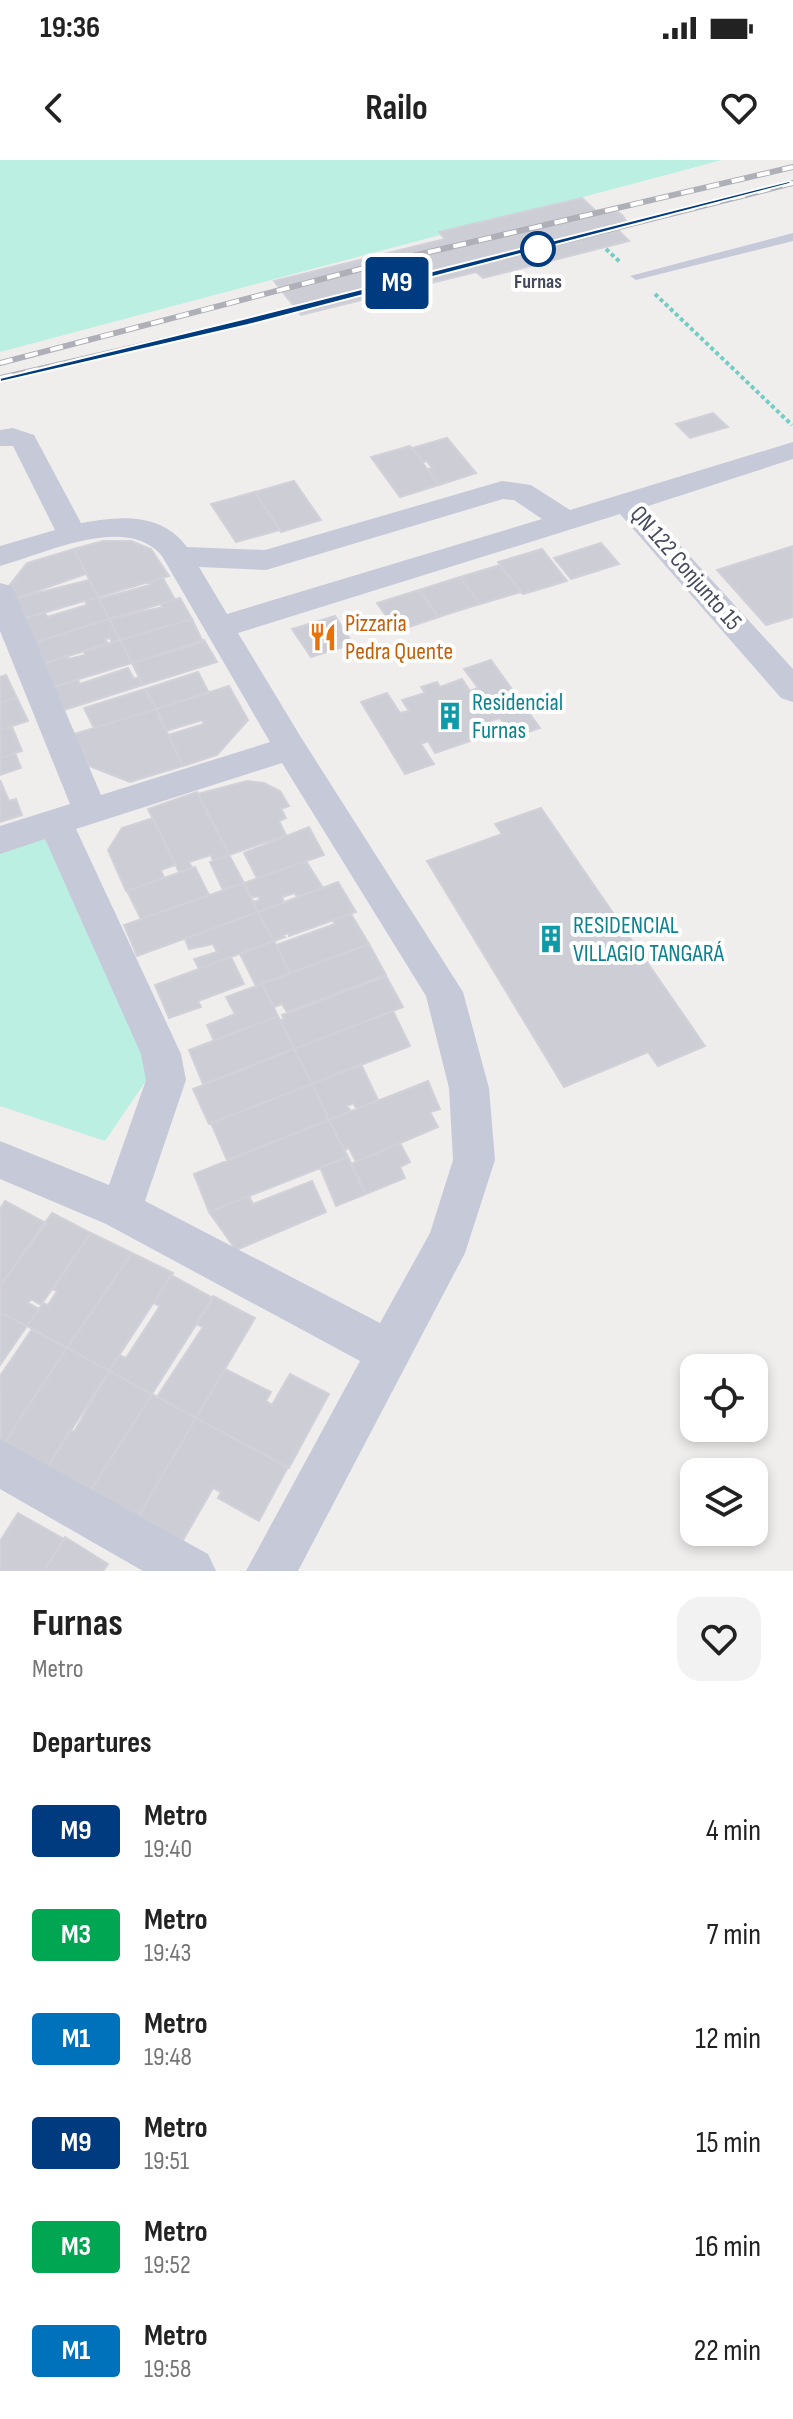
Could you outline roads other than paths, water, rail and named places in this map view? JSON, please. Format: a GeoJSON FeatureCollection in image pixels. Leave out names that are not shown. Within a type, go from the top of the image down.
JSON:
{"type":"FeatureCollection","features":[{"type":"Feature","properties":{"kind":"street"},"geometry":{"type":"LineString","coordinates":[[0,438],[13,436],[24,441],[73,536]]}},
{"type":"Feature","properties":{"kind":"street","name":"QN 122 Conjunto 15"},"geometry":{"type":"LineString","coordinates":[[793,450],[626,503],[793,690]]}},
{"type":"Feature","properties":{"kind":"street"},"geometry":{"type":"LineString","coordinates":[[178,556],[266,560],[502,490],[521,491],[564,520]]}},
{"type":"Feature","properties":{"kind":"street"},"geometry":{"type":"LineString","coordinates":[[218,628],[626,503]]}},
{"type":"Feature","properties":{"kind":"street"},"geometry":{"type":"LineString","coordinates":[[0,556],[108,527],[136,527],[160,535],[178,556],[290,748],[444,992],[469,1088],[474,1160],[450,1239],[271,1571]]}},
{"type":"Feature","properties":{"kind":"street"},"geometry":{"type":"LineString","coordinates":[[266,560],[271,576],[289,604]]}},
{"type":"Feature","properties":{"kind":"street"},"geometry":{"type":"LineString","coordinates":[[0,593],[73,816],[161,1054],[166,1080],[121,1210]]}},
{"type":"Feature","properties":{"kind":"street"},"geometry":{"type":"LineString","coordinates":[[0,840],[290,748]]}},
{"type":"Feature","properties":{"kind":"street"},"geometry":{"type":"LineString","coordinates":[[0,1160],[121,1210],[389,1352]]}},
{"type":"Feature","properties":{"kind":"street"},"geometry":{"type":"LineString","coordinates":[[0,1463],[191,1571]]}},
{"type":"Feature","properties":{"kind":"lane"},"geometry":{"type":"LineString","coordinates":[[636,276],[793,237]]}},
{"type":"Feature","properties":{"kind":"railway"},"geometry":{"type":"LineString","coordinates":[[0,363],[395,260],[793,167]]}},
{"type":"Feature","properties":{"kind":"railway"},"geometry":{"type":"LineString","coordinates":[[0,378],[244,322],[793,183]]}},
{"type":"Feature","properties":{"kind":"metro line","name":"M9"},"geometry":{"type":"LineString","coordinates":[[0,378],[244,322],[793,183]]}},
{"type":"Feature","properties":{"kind":"place","name":"Furnas"},"geometry":{"type":"Point","coordinates":[538,249]}},
{"type":"Feature","properties":{"kind":"place","name":"Pizzaria Pedra Quente"},"geometry":{"type":"Point","coordinates":[323,637]}},
{"type":"Feature","properties":{"kind":"place","name":"Residencial Furnas"},"geometry":{"type":"Point","coordinates":[450,716]}},
{"type":"Feature","properties":{"kind":"place","name":"RESIDENCIAL VILLAGIO TANGARÁ"},"geometry":{"type":"Point","coordinates":[551,939]}}]}
